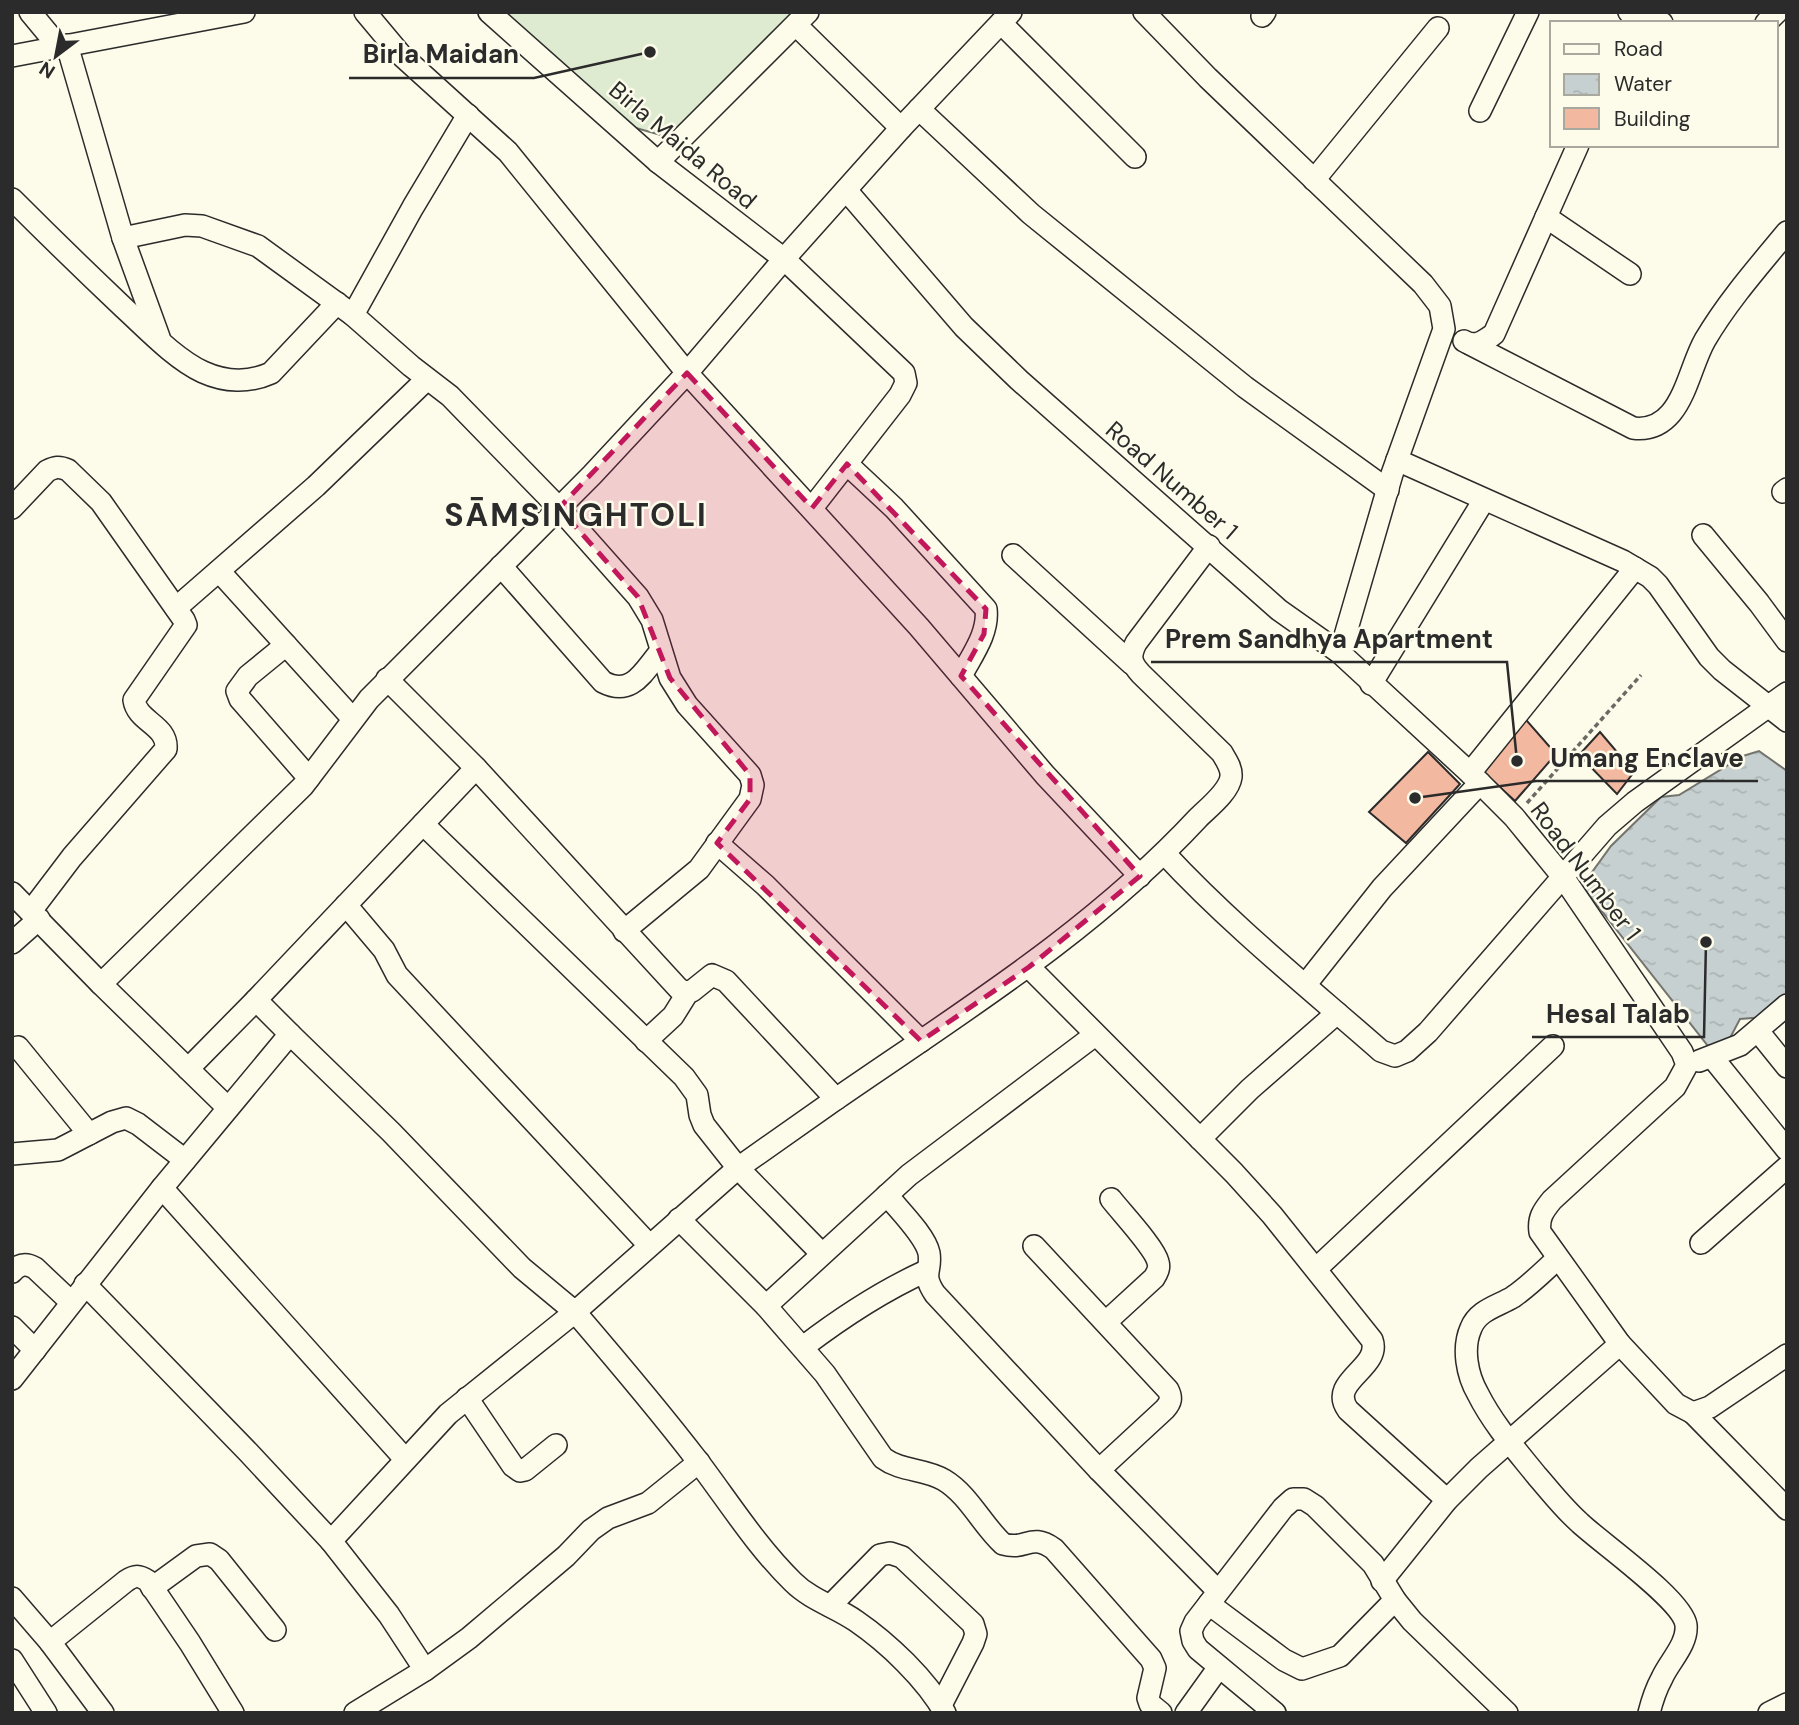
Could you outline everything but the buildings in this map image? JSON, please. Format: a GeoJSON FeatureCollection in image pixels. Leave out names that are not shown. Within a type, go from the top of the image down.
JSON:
{"type":"FeatureCollection","features":[{"type":"Feature","properties":{"kind":"street"},"geometry":{"type":"LineString","coordinates":[[30,12],[63,46],[122,237],[161,342]]}},
{"type":"Feature","properties":{"kind":"street"},"geometry":{"type":"LineString","coordinates":[[12,56],[200,16],[244,12]]}},
{"type":"Feature","properties":{"kind":"street"},"geometry":{"type":"LineString","coordinates":[[365,12],[401,55],[508,152],[687,373],[812,508],[1045,775],[1140,876]]}},
{"type":"Feature","properties":{"kind":"street","name":"Birla Maida Road"},"geometry":{"type":"LineString","coordinates":[[489,12],[658,162],[784,259],[904,373],[906,383],[900,395],[847,464]]}},
{"type":"Feature","properties":{"kind":"street"},"geometry":{"type":"LineString","coordinates":[[1144,12],[1208,78],[1423,285],[1440,306],[1444,329],[1397,460],[1340,653]]}},
{"type":"Feature","properties":{"kind":"street"},"geometry":{"type":"LineString","coordinates":[[1480,111],[1528,12]]}},
{"type":"Feature","properties":{"kind":"street"},"geometry":{"type":"LineString","coordinates":[[1629,12],[1656,21]]}},
{"type":"Feature","properties":{"kind":"street"},"geometry":{"type":"LineString","coordinates":[[101,984],[272,818],[309,778],[387,679],[559,508],[687,373],[901,128],[1006,17],[1135,157]]}},
{"type":"Feature","properties":{"kind":"street"},"geometry":{"type":"LineString","coordinates":[[658,162],[802,18],[901,128]]}},
{"type":"Feature","properties":{"kind":"street"},"geometry":{"type":"LineString","coordinates":[[1314,180],[1438,29]]}},
{"type":"Feature","properties":{"kind":"street"},"geometry":{"type":"LineString","coordinates":[[919,109],[1049,229],[1245,387],[1388,490]]}},
{"type":"Feature","properties":{"kind":"street"},"geometry":{"type":"LineString","coordinates":[[12,199],[161,342],[201,371],[211,375],[230,380],[259,379],[271,373],[345,309],[413,207],[468,116]]}},
{"type":"Feature","properties":{"kind":"street"},"geometry":{"type":"LineString","coordinates":[[1470,344],[1482,343],[1494,334],[1577,147]]}},
{"type":"Feature","properties":{"kind":"street","name":"Road Number 1"},"geometry":{"type":"LineString","coordinates":[[846,190],[973,336],[1019,380],[1279,610],[1340,653],[1514,817],[1563,877],[1682,1052],[1687,1065]]}},
{"type":"Feature","properties":{"kind":"street"},"geometry":{"type":"LineString","coordinates":[[1546,217],[1630,274]]}},
{"type":"Feature","properties":{"kind":"street"},"geometry":{"type":"LineString","coordinates":[[122,237],[185,225],[202,226],[258,246],[345,309],[450,396],[559,508],[638,597],[652,620],[670,678],[687,705],[750,775],[753,785],[750,799],[699,869],[624,931]]}},
{"type":"Feature","properties":{"kind":"street"},"geometry":{"type":"LineString","coordinates":[[1444,329],[1633,428],[1645,430],[1671,413],[1706,338],[1739,289],[1784,241]]}},
{"type":"Feature","properties":{"kind":"street"},"geometry":{"type":"LineString","coordinates":[[176,608],[316,486],[427,379]]}},
{"type":"Feature","properties":{"kind":"street"},"geometry":{"type":"LineString","coordinates":[[1397,460],[1650,577],[1709,656],[1787,721]]}},
{"type":"Feature","properties":{"kind":"street"},"geometry":{"type":"LineString","coordinates":[[812,508],[847,464],[894,508],[986,610],[988,620],[984,634],[961,676]]}},
{"type":"Feature","properties":{"kind":"street"},"geometry":{"type":"LineString","coordinates":[[12,508],[47,471],[54,467],[68,470],[101,502],[184,620],[184,630],[134,700],[140,713],[163,733],[167,741],[166,749],[72,856],[35,915],[12,943]]}},
{"type":"Feature","properties":{"kind":"street"},"geometry":{"type":"LineString","coordinates":[[1371,684],[1485,500]]}},
{"type":"Feature","properties":{"kind":"street"},"geometry":{"type":"LineString","coordinates":[[1703,535],[1787,641]]}},
{"type":"Feature","properties":{"kind":"street"},"geometry":{"type":"LineString","coordinates":[[1132,664],[1130,654],[1136,643],[1209,547]]}},
{"type":"Feature","properties":{"kind":"street"},"geometry":{"type":"LineString","coordinates":[[331,1541],[448,1414],[575,1312],[738,1168],[1029,967],[1165,854],[1224,791],[1231,778],[1229,765],[1222,752],[1132,664],[1013,555]]}},
{"type":"Feature","properties":{"kind":"street"},"geometry":{"type":"LineString","coordinates":[[501,566],[603,682],[613,688],[624,688],[633,683],[660,652]]}},
{"type":"Feature","properties":{"kind":"street"},"geometry":{"type":"LineString","coordinates":[[1307,985],[1382,888],[1475,778],[1634,568]]}},
{"type":"Feature","properties":{"kind":"street"},"geometry":{"type":"LineString","coordinates":[[219,571],[353,719]]}},
{"type":"Feature","properties":{"kind":"street"},"geometry":{"type":"LineString","coordinates":[[286,645],[248,676],[237,691],[240,699],[309,778]]}},
{"type":"Feature","properties":{"kind":"street"},"geometry":{"type":"LineString","coordinates":[[387,679],[476,768],[678,988],[688,992]]}},
{"type":"Feature","properties":{"kind":"street"},"geometry":{"type":"LineString","coordinates":[[1165,854],[1206,898],[1381,1051],[1395,1056],[1407,1051],[1428,1032],[1606,826],[1635,802],[1787,693]]}},
{"type":"Feature","properties":{"kind":"street"},"geometry":{"type":"LineString","coordinates":[[188,1069],[257,1000],[476,768]]}},
{"type":"Feature","properties":{"kind":"street"},"geometry":{"type":"LineString","coordinates":[[423,824],[692,1086],[697,1095],[704,1125],[738,1168],[822,1254]]}},
{"type":"Feature","properties":{"kind":"street"},"geometry":{"type":"LineString","coordinates":[[717,843],[765,885],[921,1041]]}},
{"type":"Feature","properties":{"kind":"street"},"geometry":{"type":"LineString","coordinates":[[12,893],[228,1108]]}},
{"type":"Feature","properties":{"kind":"street"},"geometry":{"type":"LineString","coordinates":[[346,905],[384,950],[397,975],[649,1245]]}},
{"type":"Feature","properties":{"kind":"street"},"geometry":{"type":"LineString","coordinates":[[1029,967],[1272,1215],[1372,1340],[1375,1347],[1372,1355],[1346,1387],[1342,1403],[1447,1500]]}},
{"type":"Feature","properties":{"kind":"street"},"geometry":{"type":"LineString","coordinates":[[646,1041],[673,1016],[688,992],[712,975],[726,981],[836,1100]]}},
{"type":"Feature","properties":{"kind":"street"},"geometry":{"type":"LineString","coordinates":[[257,1000],[391,1132],[522,1268],[575,1312],[662,1415],[776,1564],[807,1593],[856,1621],[872,1634],[919,1677],[943,1709],[976,1634],[973,1624],[902,1557],[890,1553],[880,1555],[830,1606]]}},
{"type":"Feature","properties":{"kind":"street"},"geometry":{"type":"LineString","coordinates":[[1785,1503],[1693,1413],[1676,1404],[1620,1344],[1557,1259],[1540,1232],[1538,1222],[1542,1212],[1675,1087],[1687,1065],[1740,1045],[1787,1005]]}},
{"type":"Feature","properties":{"kind":"street"},"geometry":{"type":"LineString","coordinates":[[1200,1139],[1250,1089],[1337,1013]]}},
{"type":"Feature","properties":{"kind":"street"},"geometry":{"type":"LineString","coordinates":[[1758,1031],[1787,1067]]}},
{"type":"Feature","properties":{"kind":"street"},"geometry":{"type":"LineString","coordinates":[[12,1379],[162,1188],[290,1034]]}},
{"type":"Feature","properties":{"kind":"street"},"geometry":{"type":"LineString","coordinates":[[765,1306],[887,1195],[983,1118],[1095,1035]]}},
{"type":"Feature","properties":{"kind":"street"},"geometry":{"type":"LineString","coordinates":[[1316,1269],[1553,1046]]}},
{"type":"Feature","properties":{"kind":"street"},"geometry":{"type":"LineString","coordinates":[[18,1047],[89,1135]]}},
{"type":"Feature","properties":{"kind":"street"},"geometry":{"type":"LineString","coordinates":[[1712,1057],[1787,1150]]}},
{"type":"Feature","properties":{"kind":"street"},"geometry":{"type":"LineString","coordinates":[[12,1154],[58,1150],[112,1122],[126,1118],[186,1160]]}},
{"type":"Feature","properties":{"kind":"street"},"geometry":{"type":"LineString","coordinates":[[1702,1243],[1787,1167]]}},
{"type":"Feature","properties":{"kind":"street"},"geometry":{"type":"LineString","coordinates":[[162,1188],[405,1459]]}},
{"type":"Feature","properties":{"kind":"street"},"geometry":{"type":"LineString","coordinates":[[887,1195],[925,1243],[929,1253],[926,1271],[928,1283],[935,1294],[1213,1597],[1284,1660],[1302,1669],[1340,1656],[1395,1601]]}},
{"type":"Feature","properties":{"kind":"street"},"geometry":{"type":"LineString","coordinates":[[1105,1322],[1154,1278],[1159,1270],[1153,1251],[1111,1199]]}},
{"type":"Feature","properties":{"kind":"street"},"geometry":{"type":"LineString","coordinates":[[679,1219],[803,1348],[844,1398],[870,1442],[883,1458],[894,1466],[930,1473],[945,1480],[963,1496],[1003,1544],[1014,1547],[1043,1541],[1054,1549],[1151,1659],[1155,1668],[1147,1698],[1161,1713]]}},
{"type":"Feature","properties":{"kind":"street"},"geometry":{"type":"LineString","coordinates":[[1034,1246],[1171,1396],[1165,1409],[1099,1471]]}},
{"type":"Feature","properties":{"kind":"street"},"geometry":{"type":"LineString","coordinates":[[1557,1259],[1532,1283],[1511,1298],[1486,1310],[1472,1325],[1466,1342],[1467,1365],[1477,1394],[1510,1443],[1578,1521],[1623,1557],[1676,1606],[1684,1617],[1687,1627],[1685,1637],[1661,1678],[1649,1713]]}},
{"type":"Feature","properties":{"kind":"street"},"geometry":{"type":"LineString","coordinates":[[12,1272],[28,1264],[71,1302]]}},
{"type":"Feature","properties":{"kind":"street"},"geometry":{"type":"LineString","coordinates":[[803,1348],[862,1306],[926,1271]]}},
{"type":"Feature","properties":{"kind":"street"},"geometry":{"type":"LineString","coordinates":[[85,1284],[250,1453],[331,1541],[389,1615],[425,1670]]}},
{"type":"Feature","properties":{"kind":"street"},"geometry":{"type":"LineString","coordinates":[[12,1327],[35,1350]]}},
{"type":"Feature","properties":{"kind":"street"},"geometry":{"type":"LineString","coordinates":[[1382,1581],[1447,1500],[1620,1344]]}},
{"type":"Feature","properties":{"kind":"street"},"geometry":{"type":"LineString","coordinates":[[1693,1413],[1710,1407],[1787,1355]]}},
{"type":"Feature","properties":{"kind":"street"},"geometry":{"type":"LineString","coordinates":[[467,1398],[513,1466],[520,1471],[525,1470],[556,1445]]}},
{"type":"Feature","properties":{"kind":"street"},"geometry":{"type":"LineString","coordinates":[[355,1713],[381,1707],[425,1670],[469,1639],[566,1556],[591,1530],[608,1518],[648,1503],[698,1462]]}},
{"type":"Feature","properties":{"kind":"street"},"geometry":{"type":"LineString","coordinates":[[1275,1713],[1198,1649],[1193,1642],[1192,1631],[1213,1597],[1283,1508],[1293,1499],[1304,1499],[1315,1506],[1360,1549],[1412,1621],[1507,1713]]}},
{"type":"Feature","properties":{"kind":"street"},"geometry":{"type":"LineString","coordinates":[[152,1588],[196,1556],[210,1554],[219,1560],[275,1630]]}},
{"type":"Feature","properties":{"kind":"street"},"geometry":{"type":"LineString","coordinates":[[50,1642],[132,1576],[140,1576],[152,1588],[190,1643],[233,1713]]}},
{"type":"Feature","properties":{"kind":"street"},"geometry":{"type":"LineString","coordinates":[[12,1598],[50,1642],[103,1713]]}},
{"type":"Feature","properties":{"kind":"street"},"geometry":{"type":"LineString","coordinates":[[12,1660],[46,1713]]}},
{"type":"Feature","properties":{"kind":"street"},"geometry":{"type":"LineString","coordinates":[[1186,1713],[1219,1667]]}},
{"type":"Feature","properties":{"kind":"street"},"geometry":{"type":"LineString","coordinates":[[1769,1713],[1787,1704]]}},
{"type":"Feature","properties":{"kind":"path"},"geometry":{"type":"LineString","coordinates":[[1514,817],[1641,675]]}},
{"type":"Feature","properties":{"kind":"highlighted area"},"geometry":{"type":"Polygon","coordinates":[[[687,373],[812,508],[847,464],[986,609],[984,634],[961,676],[1140,876],[1029,967],[921,1041],[717,843],[750,799],[750,775],[670,678],[638,597],[559,508],[687,373]]]}},
{"type":"Feature","properties":{"kind":"green space"},"geometry":{"type":"Polygon","coordinates":[[[497,12],[796,12],[671,138],[629,126],[497,12]]]}},
{"type":"Feature","properties":{"kind":"water"},"geometry":{"type":"Polygon","coordinates":[[[1759,751],[1787,771],[1787,998],[1765,1017],[1740,1019],[1729,1040],[1708,1046],[1582,886],[1611,846],[1661,797],[1679,795],[1743,756],[1759,751]]]}},
{"type":"Feature","properties":{"kind":"place","name":"Birla Maidan"},"geometry":{"type":"Point","coordinates":[650,52]}},
{"type":"Feature","properties":{"kind":"place","name":"Prem Sandhya Apartment"},"geometry":{"type":"Point","coordinates":[1517,761]}},
{"type":"Feature","properties":{"kind":"place","name":"Umang Enclave"},"geometry":{"type":"Point","coordinates":[1415,798]}},
{"type":"Feature","properties":{"kind":"place","name":"Hesal Talab"},"geometry":{"type":"Point","coordinates":[1706,942]}},
{"type":"Feature","properties":{"kind":"district","name":"SĀMSINGHTOLI"},"geometry":{"type":"Point","coordinates":[576,515]}}]}
